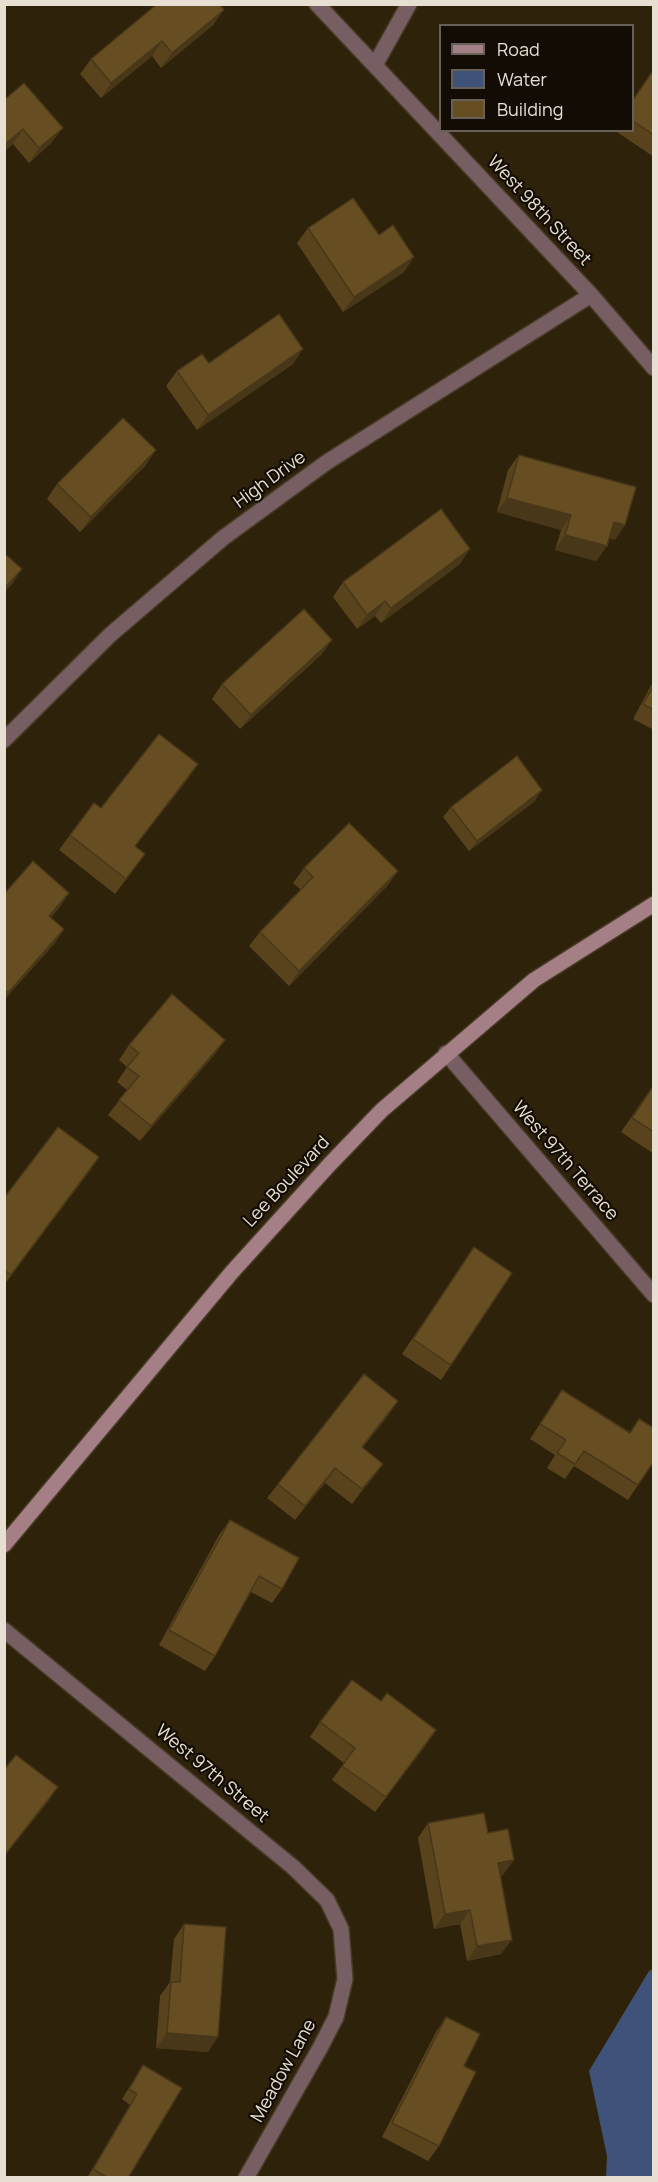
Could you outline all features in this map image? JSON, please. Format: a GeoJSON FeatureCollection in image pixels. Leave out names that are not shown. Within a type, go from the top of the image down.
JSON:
{"type":"FeatureCollection","features":[{"type":"Feature","properties":{"kind":"street","name":"West 98th Street"},"geometry":{"type":"LineString","coordinates":[[317,4],[591,295],[654,368]]}},
{"type":"Feature","properties":{"kind":"street"},"geometry":{"type":"LineString","coordinates":[[375,65],[409,4]]}},
{"type":"Feature","properties":{"kind":"street","name":"High Drive"},"geometry":{"type":"LineString","coordinates":[[4,740],[110,635],[223,538],[327,462],[591,295]]}},
{"type":"Feature","properties":{"kind":"street","name":"Lee Boulevard"},"geometry":{"type":"LineString","coordinates":[[4,1545],[248,1254],[382,1110],[534,980],[654,904]]}},
{"type":"Feature","properties":{"kind":"street","name":"West 97th Terrace"},"geometry":{"type":"LineString","coordinates":[[446,1053],[654,1295]]}},
{"type":"Feature","properties":{"kind":"street","name":"West 97th Street"},"geometry":{"type":"LineString","coordinates":[[4,1630],[293,1867],[327,1900],[341,1929],[345,1979]]}},
{"type":"Feature","properties":{"kind":"street","name":"Meadow Lane"},"geometry":{"type":"LineString","coordinates":[[246,2178],[336,2017],[345,1979]]}},
{"type":"Feature","properties":{"kind":"water"},"geometry":{"type":"Polygon","coordinates":[[[653,1969],[653,2177],[606,2177],[607,2156],[589,2071],[649,1971],[653,1969]]]}},
{"type":"Feature","properties":{"kind":"building"},"geometry":{"type":"Polygon","coordinates":[[[157,4],[219,4],[224,10],[172,53],[162,41],[111,83],[91,59],[157,4]]]}},
{"type":"Feature","properties":{"kind":"building"},"geometry":{"type":"Polygon","coordinates":[[[654,69],[654,135],[634,122],[634,99],[654,69]]]}},
{"type":"Feature","properties":{"kind":"building"},"geometry":{"type":"Polygon","coordinates":[[[24,83],[63,128],[39,148],[23,129],[4,145],[4,100],[24,83]]]}},
{"type":"Feature","properties":{"kind":"building"},"geometry":{"type":"Polygon","coordinates":[[[353,198],[379,235],[393,225],[414,257],[354,297],[308,228],[353,198]]]}},
{"type":"Feature","properties":{"kind":"building"},"geometry":{"type":"Polygon","coordinates":[[[279,314],[303,349],[208,415],[177,371],[202,354],[209,363],[279,314]]]}},
{"type":"Feature","properties":{"kind":"building"},"geometry":{"type":"Polygon","coordinates":[[[123,418],[156,450],[91,517],[57,484],[123,418]]]}},
{"type":"Feature","properties":{"kind":"building"},"geometry":{"type":"Polygon","coordinates":[[[519,455],[636,487],[625,525],[614,522],[607,546],[565,535],[571,515],[507,498],[519,455]]]}},
{"type":"Feature","properties":{"kind":"building"},"geometry":{"type":"Polygon","coordinates":[[[441,509],[470,549],[391,608],[385,601],[367,615],[343,582],[441,509]]]}},
{"type":"Feature","properties":{"kind":"building"},"geometry":{"type":"Polygon","coordinates":[[[4,553],[22,569],[4,589],[4,553]]]}},
{"type":"Feature","properties":{"kind":"building"},"geometry":{"type":"Polygon","coordinates":[[[304,609],[332,640],[251,715],[222,684],[304,609]]]}},
{"type":"Feature","properties":{"kind":"building"},"geometry":{"type":"Polygon","coordinates":[[[654,685],[654,710],[643,704],[654,685]]]}},
{"type":"Feature","properties":{"kind":"building"},"geometry":{"type":"Polygon","coordinates":[[[159,734],[198,764],[135,846],[145,854],[126,879],[70,835],[94,803],[101,808],[159,734]]]}},
{"type":"Feature","properties":{"kind":"building"},"geometry":{"type":"Polygon","coordinates":[[[517,756],[542,790],[477,841],[451,807],[517,756]]]}},
{"type":"Feature","properties":{"kind":"building"},"geometry":{"type":"Polygon","coordinates":[[[349,823],[398,871],[299,971],[260,932],[313,877],[304,868],[349,823]]]}},
{"type":"Feature","properties":{"kind":"building"},"geometry":{"type":"Polygon","coordinates":[[[33,861],[69,893],[49,916],[64,929],[8,993],[4,989],[4,894],[33,861]]]}},
{"type":"Feature","properties":{"kind":"building"},"geometry":{"type":"Polygon","coordinates":[[[172,994],[225,1040],[151,1126],[119,1100],[139,1076],[127,1067],[139,1053],[129,1045],[172,994]]]}},
{"type":"Feature","properties":{"kind":"building"},"geometry":{"type":"Polygon","coordinates":[[[654,1085],[654,1132],[632,1118],[654,1085]]]}},
{"type":"Feature","properties":{"kind":"building"},"geometry":{"type":"Polygon","coordinates":[[[58,1127],[99,1157],[11,1275],[4,1270],[4,1198],[58,1127]]]}},
{"type":"Feature","properties":{"kind":"building"},"geometry":{"type":"Polygon","coordinates":[[[474,1247],[512,1273],[451,1365],[413,1339],[474,1247]]]}},
{"type":"Feature","properties":{"kind":"building"},"geometry":{"type":"Polygon","coordinates":[[[364,1374],[398,1401],[362,1447],[383,1464],[362,1489],[335,1468],[305,1506],[278,1484],[364,1374]]]}},
{"type":"Feature","properties":{"kind":"building"},"geometry":{"type":"Polygon","coordinates":[[[562,1390],[630,1433],[639,1419],[654,1428],[654,1461],[638,1485],[584,1451],[575,1464],[557,1453],[566,1440],[540,1424],[562,1390]]]}},
{"type":"Feature","properties":{"kind":"building"},"geometry":{"type":"Polygon","coordinates":[[[230,1520],[299,1558],[282,1589],[259,1576],[215,1656],[169,1630],[230,1520]]]}},
{"type":"Feature","properties":{"kind":"building"},"geometry":{"type":"Polygon","coordinates":[[[352,1680],[381,1701],[387,1693],[436,1730],[386,1797],[342,1766],[355,1748],[320,1722],[352,1680]]]}},
{"type":"Feature","properties":{"kind":"building"},"geometry":{"type":"Polygon","coordinates":[[[16,1755],[58,1787],[4,1856],[4,1770],[16,1755]]]}},
{"type":"Feature","properties":{"kind":"building"},"geometry":{"type":"Polygon","coordinates":[[[484,1813],[488,1833],[508,1829],[514,1860],[498,1863],[512,1940],[477,1946],[470,1910],[445,1914],[428,1823],[484,1813]]]}},
{"type":"Feature","properties":{"kind":"building"},"geometry":{"type":"Polygon","coordinates":[[[184,1924],[226,1927],[218,2037],[167,2033],[171,1982],[180,1982],[184,1924]]]}},
{"type":"Feature","properties":{"kind":"building"},"geometry":{"type":"Polygon","coordinates":[[[446,2017],[480,2034],[464,2066],[476,2072],[439,2146],[392,2123],[446,2017]]]}},
{"type":"Feature","properties":{"kind":"building"},"geometry":{"type":"Polygon","coordinates":[[[143,2065],[182,2088],[128,2178],[108,2178],[93,2169],[137,2094],[129,2089],[143,2065]]]}}]}
